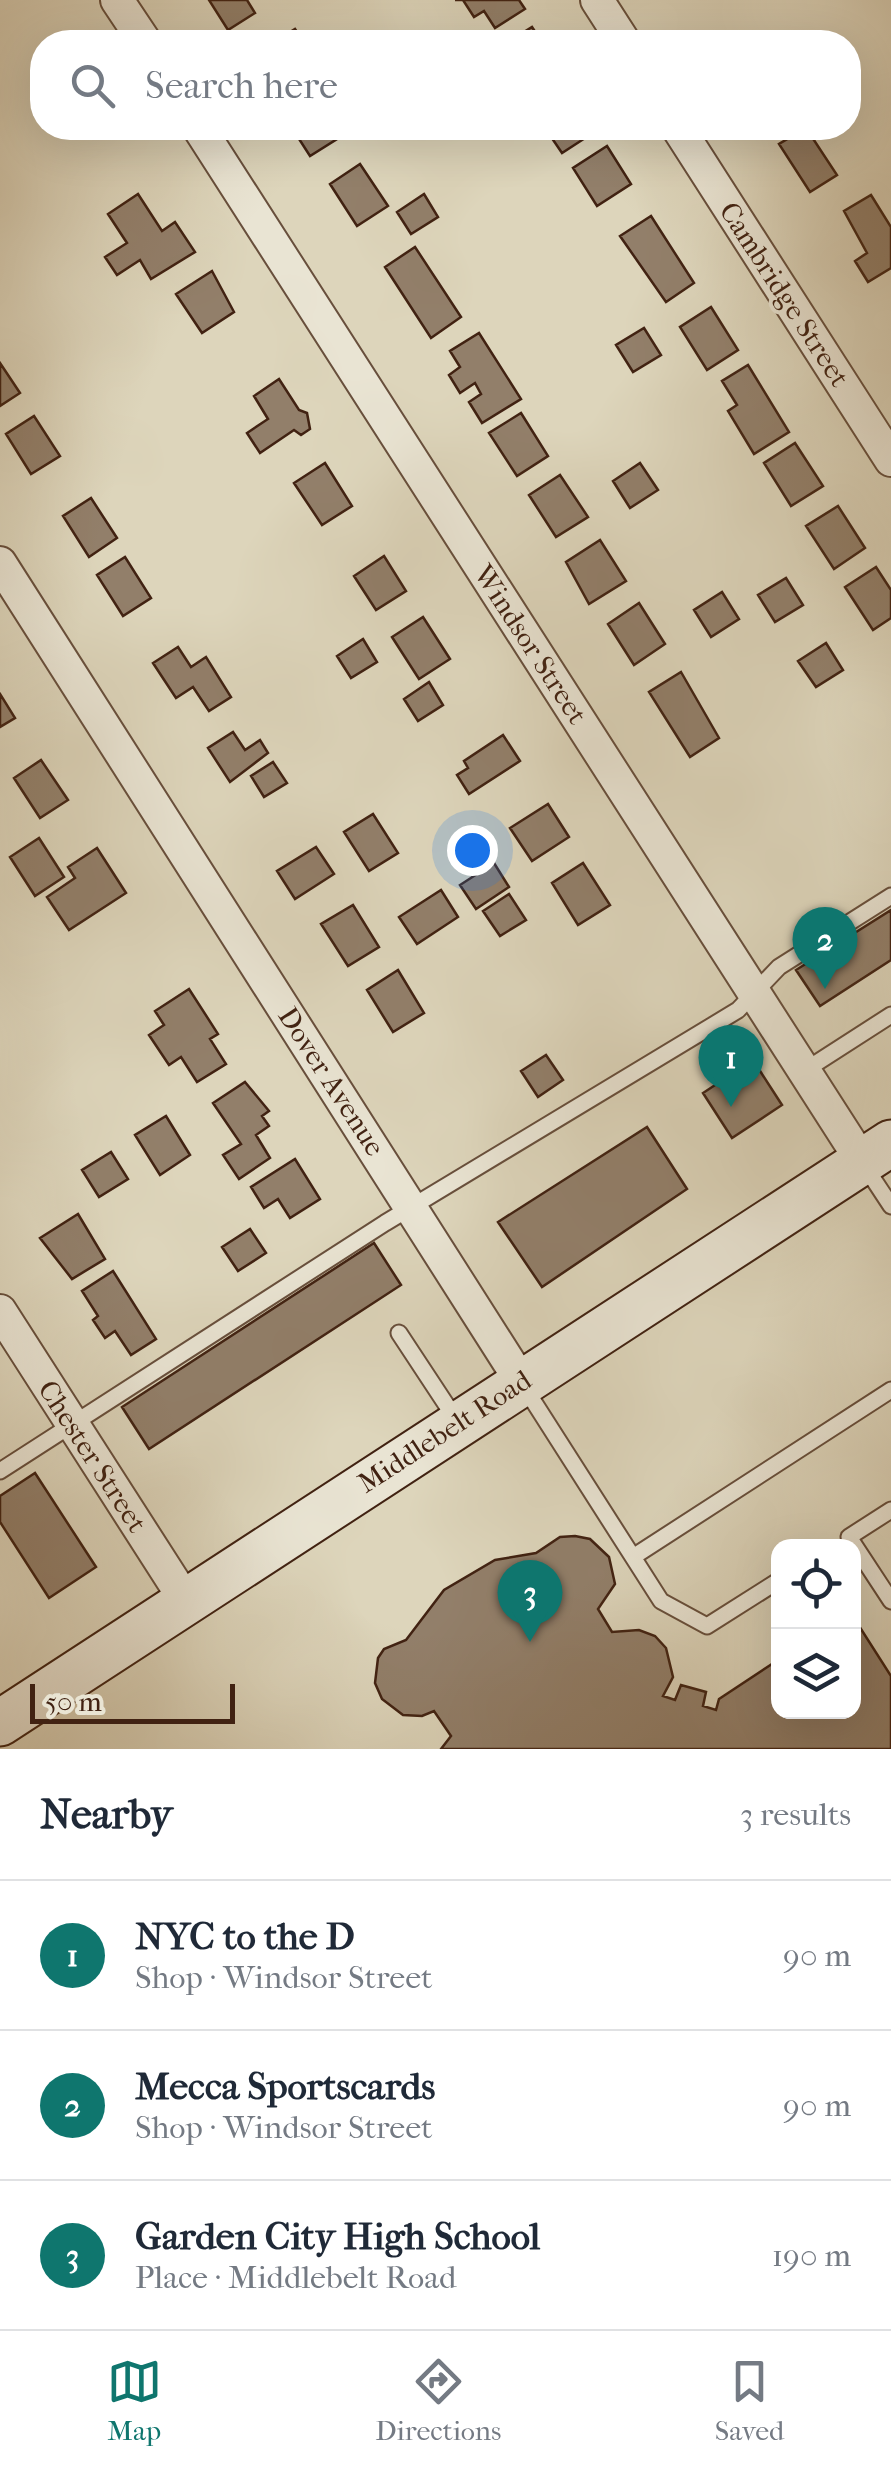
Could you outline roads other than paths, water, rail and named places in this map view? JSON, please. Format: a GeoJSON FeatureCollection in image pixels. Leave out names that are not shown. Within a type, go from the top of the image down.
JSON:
{"type":"FeatureCollection","features":[{"type":"Feature","properties":{"kind":"main road","name":"Middlebelt Road"},"geometry":{"type":"LineString","coordinates":[[0,1724],[520,1381],[877,1152]]}},
{"type":"Feature","properties":{"kind":"street"},"geometry":{"type":"LineString","coordinates":[[117,0],[136,30]]}},
{"type":"Feature","properties":{"kind":"street"},"geometry":{"type":"LineString","coordinates":[[596,0],[616,30]]}},
{"type":"Feature","properties":{"kind":"street","name":"Windsor Street"},"geometry":{"type":"LineString","coordinates":[[207,140],[804,1071],[877,1152]]}},
{"type":"Feature","properties":{"kind":"street","name":"Cambridge Street"},"geometry":{"type":"LineString","coordinates":[[686,140],[891,460]]}},
{"type":"Feature","properties":{"kind":"street","name":"Dover Avenue"},"geometry":{"type":"LineString","coordinates":[[0,563],[520,1381]]}},
{"type":"Feature","properties":{"kind":"street","name":"Chester Street"},"geometry":{"type":"LineString","coordinates":[[0,1312],[186,1601]]}},
{"type":"Feature","properties":{"kind":"lane"},"geometry":{"type":"LineString","coordinates":[[0,1471],[412,1206],[738,1010],[779,967],[891,896]]}},
{"type":"Feature","properties":{"kind":"lane"},"geometry":{"type":"LineString","coordinates":[[804,1071],[891,1014]]}},
{"type":"Feature","properties":{"kind":"lane"},"geometry":{"type":"LineString","coordinates":[[877,1152],[891,1206]]}},
{"type":"Feature","properties":{"kind":"lane"},"geometry":{"type":"LineString","coordinates":[[399,1333],[458,1422]]}},
{"type":"Feature","properties":{"kind":"lane","name":"Dover Avenue"},"geometry":{"type":"LineString","coordinates":[[520,1381],[661,1602],[708,1626],[771,1586]]}},
{"type":"Feature","properties":{"kind":"lane"},"geometry":{"type":"LineString","coordinates":[[632,1557],[891,1390]]}},
{"type":"Feature","properties":{"kind":"lane"},"geometry":{"type":"LineString","coordinates":[[845,1539],[891,1510]]}},
{"type":"Feature","properties":{"kind":"lane"},"geometry":{"type":"LineString","coordinates":[[848,1537],[889,1592]]}},
{"type":"Feature","properties":{"kind":"place","name":"Mecca Sportscards"},"geometry":{"type":"Point","coordinates":[825,989]}},
{"type":"Feature","properties":{"kind":"place","name":"NYC to the D"},"geometry":{"type":"Point","coordinates":[731,1107]}},
{"type":"Feature","properties":{"kind":"place","name":"Garden City High School"},"geometry":{"type":"Point","coordinates":[530,1642]}}]}
